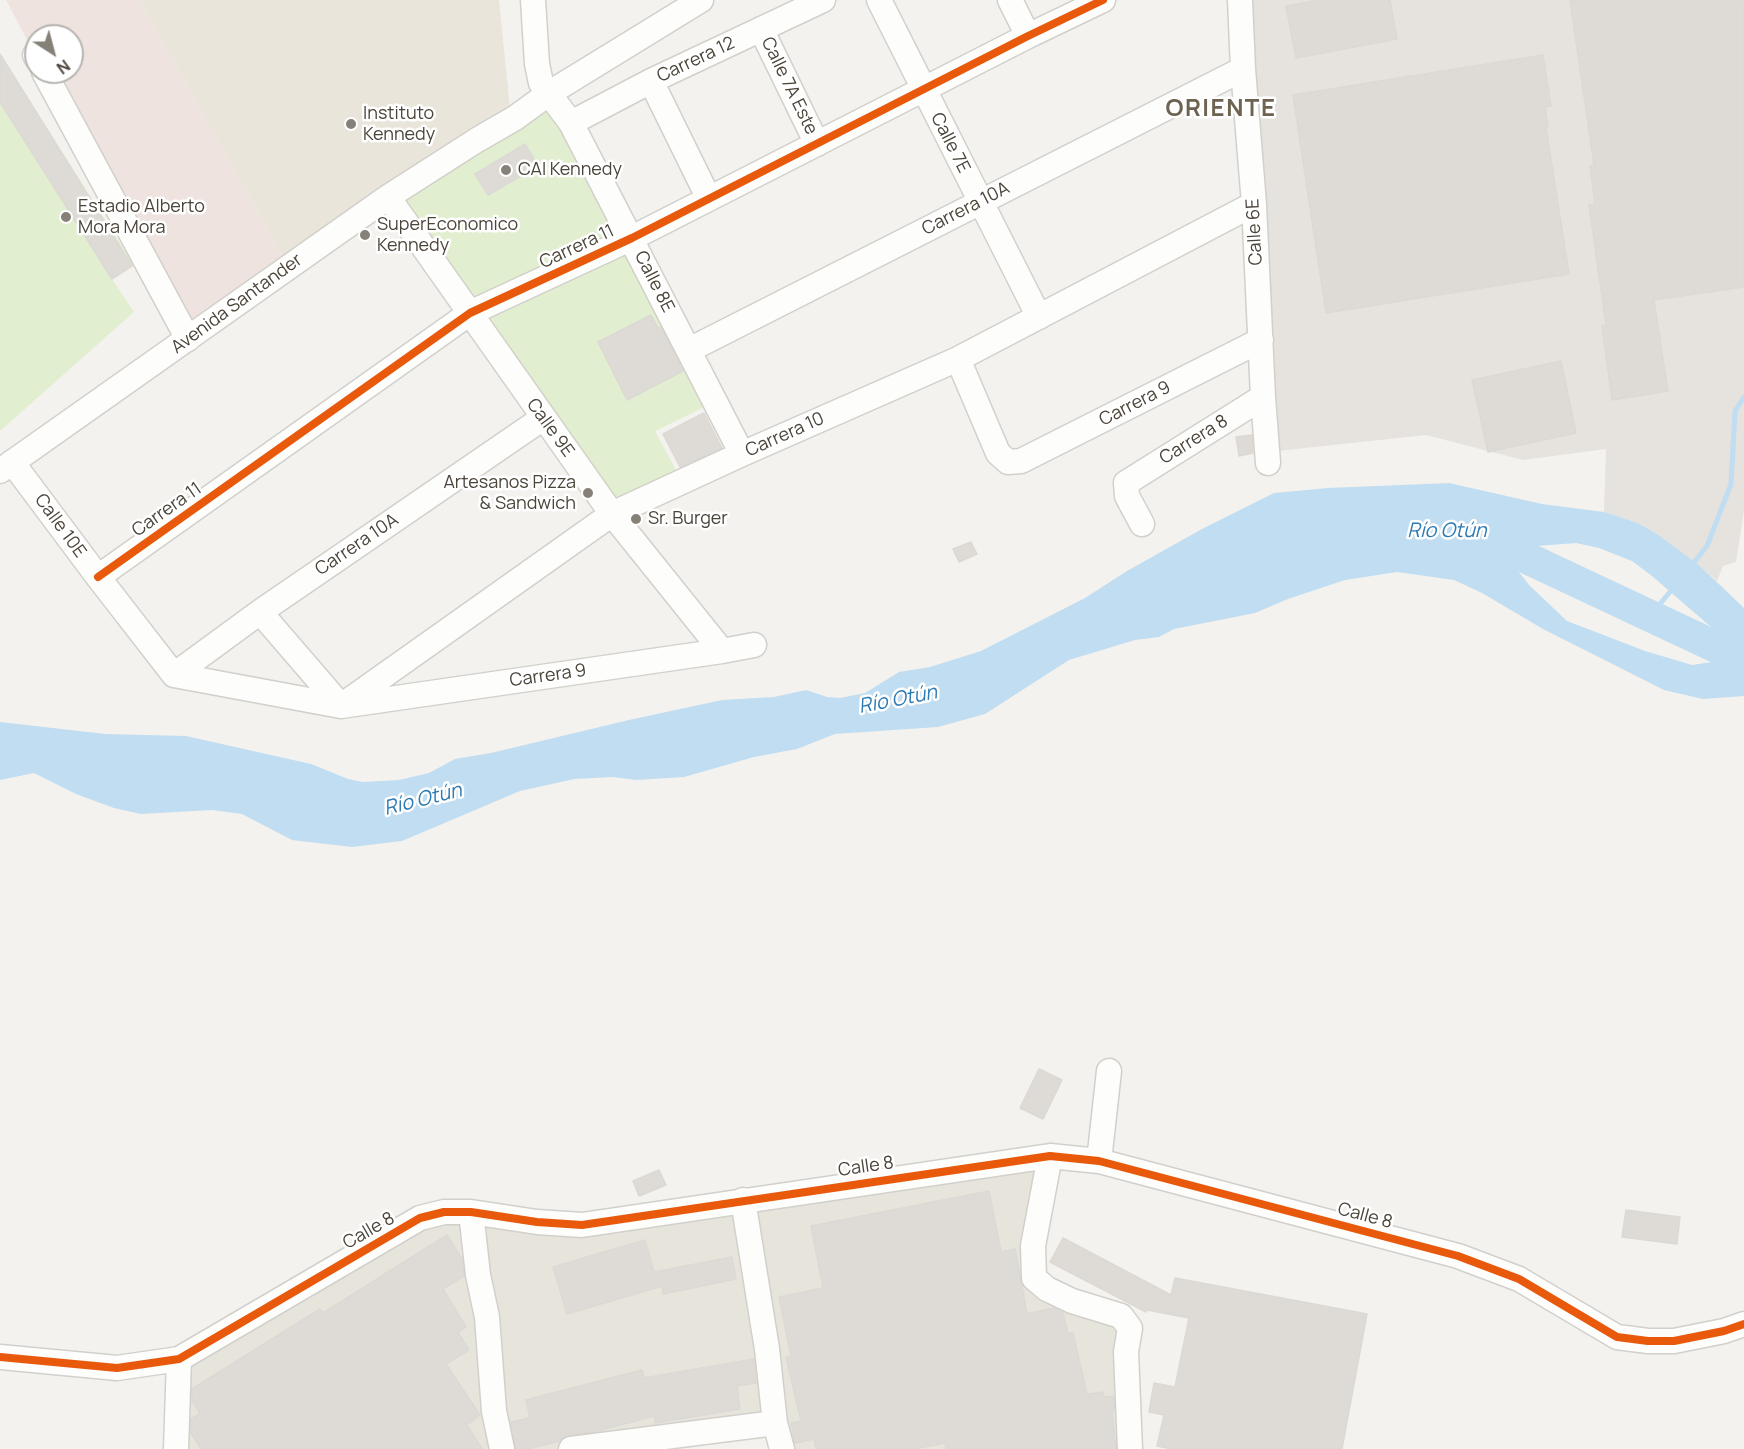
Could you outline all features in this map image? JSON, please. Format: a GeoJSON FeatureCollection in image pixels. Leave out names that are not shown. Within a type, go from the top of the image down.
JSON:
{"type":"FeatureCollection","features":[{"type":"Feature","properties":{"kind":"street"},"geometry":{"type":"LineString","coordinates":[[533,0],[537,64],[544,89]]}},
{"type":"Feature","properties":{"kind":"street","name":"Avenida Santander"},"geometry":{"type":"LineString","coordinates":[[6,467],[388,197],[515,118],[544,89],[675,0]]}},
{"type":"Feature","properties":{"kind":"street","name":"Avenida Santander"},"geometry":{"type":"LineString","coordinates":[[544,89],[701,0]]}},
{"type":"Feature","properties":{"kind":"street","name":"Carrera 12"},"geometry":{"type":"LineString","coordinates":[[572,123],[651,81],[823,0]]}},
{"type":"Feature","properties":{"kind":"street","name":"Calle 7E"},"geometry":{"type":"LineString","coordinates":[[879,0],[1039,317]]}},
{"type":"Feature","properties":{"kind":"street"},"geometry":{"type":"LineString","coordinates":[[1010,0],[1028,36]]}},
{"type":"Feature","properties":{"kind":"street","name":"Carrera 11"},"geometry":{"type":"LineString","coordinates":[[98,577],[470,313],[632,238],[1103,0]]}},
{"type":"Feature","properties":{"kind":"street","name":"Calle 6E"},"geometry":{"type":"LineString","coordinates":[[1240,0],[1268,463]]}},
{"type":"Feature","properties":{"kind":"street","name":"Calle 7A Este"},"geometry":{"type":"LineString","coordinates":[[761,29],[817,144]]}},
{"type":"Feature","properties":{"kind":"street","name":"Carrera 10A"},"geometry":{"type":"LineString","coordinates":[[689,350],[1243,69]]}},
{"type":"Feature","properties":{"kind":"street"},"geometry":{"type":"LineString","coordinates":[[651,81],[709,199]]}},
{"type":"Feature","properties":{"kind":"street"},"geometry":{"type":"LineString","coordinates":[[50,84],[188,339]]}},
{"type":"Feature","properties":{"kind":"street","name":"Calle 8E"},"geometry":{"type":"LineString","coordinates":[[544,89],[572,123],[742,454]]}},
{"type":"Feature","properties":{"kind":"street","name":"Calle 9E"},"geometry":{"type":"LineString","coordinates":[[388,197],[612,514],[722,651]]}},
{"type":"Feature","properties":{"kind":"street","name":"Carrera 10"},"geometry":{"type":"LineString","coordinates":[[341,706],[612,514],[958,359],[1254,204]]}},
{"type":"Feature","properties":{"kind":"street","name":"Carrera 9"},"geometry":{"type":"LineString","coordinates":[[958,359],[998,453],[1008,462],[1021,461],[1261,340]]}},
{"type":"Feature","properties":{"kind":"street","name":"Carrera 8"},"geometry":{"type":"LineString","coordinates":[[1142,524],[1127,496],[1126,483],[1263,397]]}},
{"type":"Feature","properties":{"kind":"street","name":"Carrera 10A"},"geometry":{"type":"LineString","coordinates":[[174,675],[260,612],[543,418]]}},
{"type":"Feature","properties":{"kind":"street","name":"Calle 10E"},"geometry":{"type":"LineString","coordinates":[[6,467],[98,577],[174,675]]}},
{"type":"Feature","properties":{"kind":"street"},"geometry":{"type":"LineString","coordinates":[[260,612],[341,706]]}},
{"type":"Feature","properties":{"kind":"street","name":"Carrera 9"},"geometry":{"type":"LineString","coordinates":[[174,675],[341,706],[754,645]]}},
{"type":"Feature","properties":{"kind":"street"},"geometry":{"type":"LineString","coordinates":[[1099,1161],[1109,1071]]}},
{"type":"Feature","properties":{"kind":"street"},"geometry":{"type":"LineString","coordinates":[[1050,1156],[1033,1246],[1034,1278],[1047,1289],[1072,1301],[1121,1316],[1130,1328],[1126,1352],[1130,1449]]}},
{"type":"Feature","properties":{"kind":"street","name":"Calle 8"},"geometry":{"type":"LineString","coordinates":[[0,1357],[117,1368],[179,1359],[420,1218],[444,1212],[471,1212],[537,1222],[582,1225],[1050,1156],[1099,1161],[1458,1256],[1519,1279],[1617,1337],[1648,1341],[1674,1341],[1724,1331],[1744,1324]]}},
{"type":"Feature","properties":{"kind":"street"},"geometry":{"type":"LineString","coordinates":[[743,1200],[767,1349],[775,1423],[782,1449]]}},
{"type":"Feature","properties":{"kind":"street"},"geometry":{"type":"LineString","coordinates":[[471,1212],[478,1275],[487,1317],[494,1411],[502,1449]]}},
{"type":"Feature","properties":{"kind":"street"},"geometry":{"type":"LineString","coordinates":[[176,1449],[179,1359]]}},
{"type":"Feature","properties":{"kind":"street"},"geometry":{"type":"LineString","coordinates":[[571,1449],[775,1423]]}},
{"type":"Feature","properties":{"kind":"shaded area"},"geometry":{"type":"Polygon","coordinates":[[[6,0],[139,0],[288,266],[188,339],[50,84],[84,84],[84,24],[24,24],[24,34],[6,0]]]}},
{"type":"Feature","properties":{"kind":"shaded area","name":"Instituto Kennedy"},"geometry":{"type":"Polygon","coordinates":[[[139,0],[499,0],[510,108],[288,266],[139,0]]]}},
{"type":"Feature","properties":{"kind":"shaded area"},"geometry":{"type":"Polygon","coordinates":[[[1240,0],[1744,0],[1744,511],[1736,562],[1723,566],[1717,581],[1657,534],[1638,523],[1604,512],[1606,449],[1523,460],[1426,435],[1268,452],[1240,0]]]}},
{"type":"Feature","properties":{"kind":"shaded area"},"geometry":{"type":"Polygon","coordinates":[[[1050,1156],[1034,1278],[1130,1328],[1130,1449],[788,1449],[774,1423],[571,1449],[176,1449],[179,1359],[420,1218],[537,1222],[1050,1156]]]}},
{"type":"Feature","properties":{"kind":"green space","name":"Estadio Alberto Mora Mora"},"geometry":{"type":"Polygon","coordinates":[[[0,54],[134,265],[112,279],[134,312],[0,431],[0,54]]]}},
{"type":"Feature","properties":{"kind":"green space"},"geometry":{"type":"Polygon","coordinates":[[[548,94],[715,402],[655,431],[682,481],[612,514],[388,197],[548,94]],[[651,315],[598,342],[627,400],[686,370],[664,326],[658,329],[651,315]]]}},
{"type":"Feature","properties":{"kind":"water","name":"Río Otún"},"geometry":{"type":"Polygon","coordinates":[[[1449,483],[1542,504],[1604,512],[1638,523],[1699,565],[1744,608],[1744,696],[1703,699],[1664,690],[1543,629],[1482,593],[1454,580],[1397,572],[1345,580],[1255,613],[1174,629],[1159,637],[1135,640],[1069,660],[985,714],[938,727],[835,734],[797,749],[754,757],[684,777],[636,780],[613,777],[574,779],[520,791],[402,841],[352,847],[292,840],[242,814],[212,810],[141,814],[114,808],[76,794],[34,773],[0,780],[0,722],[105,734],[186,736],[311,764],[348,779],[363,782],[399,780],[429,773],[455,759],[491,753],[722,700],[774,697],[806,690],[827,697],[840,698],[865,693],[899,672],[930,667],[981,651],[1085,598],[1127,571],[1202,529],[1274,493],[1328,488],[1449,483]],[[1377,505],[1332,509],[1248,539],[1182,571],[1179,582],[1194,584],[1245,567],[1379,510],[1377,505]],[[1576,543],[1536,546],[1497,544],[1529,585],[1567,621],[1645,651],[1692,665],[1725,660],[1733,646],[1652,576],[1632,561],[1599,548],[1576,543]]]}},
{"type":"Feature","properties":{"kind":"building"},"geometry":{"type":"Polygon","coordinates":[[[1319,0],[1390,0],[1397,39],[1296,58],[1286,6],[1319,0]]]}},
{"type":"Feature","properties":{"kind":"building"},"geometry":{"type":"Polygon","coordinates":[[[1570,0],[1744,0],[1744,287],[1654,300],[1668,391],[1612,400],[1602,326],[1606,325],[1589,205],[1595,204],[1590,166],[1594,165],[1570,0]]]}},
{"type":"Feature","properties":{"kind":"building"},"geometry":{"type":"Polygon","coordinates":[[[0,54],[132,266],[112,279],[0,102],[0,54]]]}},
{"type":"Feature","properties":{"kind":"building"},"geometry":{"type":"Polygon","coordinates":[[[1543,55],[1551,106],[1545,107],[1548,127],[1546,127],[1569,274],[1326,313],[1293,95],[1543,55]]]}},
{"type":"Feature","properties":{"kind":"building","name":"CAI Kennedy"},"geometry":{"type":"Polygon","coordinates":[[[525,144],[538,166],[488,195],[475,174],[525,144]]]}},
{"type":"Feature","properties":{"kind":"building"},"geometry":{"type":"Polygon","coordinates":[[[651,315],[658,328],[661,327],[683,371],[627,400],[598,342],[651,315]]]}},
{"type":"Feature","properties":{"kind":"building"},"geometry":{"type":"Polygon","coordinates":[[[1561,361],[1576,433],[1488,452],[1472,380],[1561,361]]]}},
{"type":"Feature","properties":{"kind":"building"},"geometry":{"type":"Polygon","coordinates":[[[704,413],[722,448],[680,467],[663,434],[704,413]]]}},
{"type":"Feature","properties":{"kind":"building"},"geometry":{"type":"Polygon","coordinates":[[[1252,435],[1253,453],[1239,456],[1236,437],[1252,435]]]}},
{"type":"Feature","properties":{"kind":"building"},"geometry":{"type":"Polygon","coordinates":[[[971,542],[977,554],[959,562],[953,549],[971,542]]]}},
{"type":"Feature","properties":{"kind":"building"},"geometry":{"type":"Polygon","coordinates":[[[1039,1069],[1062,1080],[1043,1119],[1020,1108],[1039,1069]]]}},
{"type":"Feature","properties":{"kind":"building"},"geometry":{"type":"Polygon","coordinates":[[[659,1170],[666,1185],[639,1196],[633,1181],[659,1170]]]}},
{"type":"Feature","properties":{"kind":"building"},"geometry":{"type":"Polygon","coordinates":[[[989,1191],[1001,1252],[1015,1249],[1027,1314],[1053,1308],[1063,1313],[1068,1334],[1073,1333],[1087,1394],[1103,1392],[1104,1397],[1114,1396],[1114,1411],[1112,1411],[1116,1449],[946,1449],[945,1443],[914,1449],[816,1449],[814,1439],[795,1443],[791,1423],[801,1421],[786,1357],[791,1356],[779,1297],[823,1288],[811,1226],[989,1191]]]}},
{"type":"Feature","properties":{"kind":"building"},"geometry":{"type":"Polygon","coordinates":[[[1626,1210],[1680,1217],[1677,1244],[1622,1237],[1626,1210]]]}},
{"type":"Feature","properties":{"kind":"building"},"geometry":{"type":"Polygon","coordinates":[[[447,1235],[462,1259],[464,1276],[443,1289],[466,1327],[458,1332],[469,1350],[446,1364],[480,1415],[467,1425],[482,1449],[201,1449],[191,1433],[191,1419],[200,1414],[192,1401],[192,1389],[320,1309],[323,1313],[447,1235]]]}},
{"type":"Feature","properties":{"kind":"building"},"geometry":{"type":"Polygon","coordinates":[[[1063,1238],[1171,1295],[1175,1278],[1367,1314],[1342,1449],[1172,1449],[1157,1446],[1164,1415],[1149,1412],[1154,1383],[1175,1387],[1189,1318],[1147,1310],[1146,1312],[1050,1262],[1063,1238]]]}},
{"type":"Feature","properties":{"kind":"building"},"geometry":{"type":"Polygon","coordinates":[[[645,1240],[654,1272],[732,1257],[736,1279],[663,1294],[662,1286],[567,1314],[553,1267],[645,1240]]]}},
{"type":"Feature","properties":{"kind":"building"},"geometry":{"type":"Polygon","coordinates":[[[754,1359],[756,1383],[737,1386],[740,1409],[655,1423],[654,1416],[594,1432],[569,1435],[560,1441],[528,1449],[516,1449],[511,1422],[530,1418],[526,1400],[642,1370],[644,1378],[754,1359]]]}},
{"type":"Feature","properties":{"kind":"waterway"},"geometry":{"type":"LineString","coordinates":[[1691,566],[1707,546],[1731,484],[1735,411],[1744,397]]}},
{"type":"Feature","properties":{"kind":"waterway","name":"Río Otún"},"geometry":{"type":"LineString","coordinates":[[1142,602],[1256,548],[1307,528],[1380,507],[1443,514],[1497,544],[1729,653],[1744,657]]}},
{"type":"Feature","properties":{"kind":"waterway"},"geometry":{"type":"LineString","coordinates":[[1650,616],[1674,587]]}},
{"type":"Feature","properties":{"kind":"cycle path"},"geometry":{"type":"LineString","coordinates":[[98,577],[470,313],[632,238],[1103,0]]}},
{"type":"Feature","properties":{"kind":"cycle path"},"geometry":{"type":"LineString","coordinates":[[0,1357],[117,1368],[179,1359],[420,1218],[444,1212],[471,1212],[537,1222],[582,1225],[1050,1156],[1099,1161],[1458,1256],[1519,1279],[1617,1337],[1648,1341],[1674,1341],[1724,1331],[1744,1324]]}},
{"type":"Feature","properties":{"kind":"place","name":"Instituto Kennedy"},"geometry":{"type":"Point","coordinates":[351,124]}},
{"type":"Feature","properties":{"kind":"place","name":"CAI Kennedy"},"geometry":{"type":"Point","coordinates":[506,170]}},
{"type":"Feature","properties":{"kind":"place","name":"Estadio Alberto Mora Mora"},"geometry":{"type":"Point","coordinates":[66,217]}},
{"type":"Feature","properties":{"kind":"place","name":"SuperEconomico Kennedy"},"geometry":{"type":"Point","coordinates":[365,235]}},
{"type":"Feature","properties":{"kind":"place","name":"Artesanos Pizza & Sandwich"},"geometry":{"type":"Point","coordinates":[588,493]}},
{"type":"Feature","properties":{"kind":"place","name":"Sr. Burger"},"geometry":{"type":"Point","coordinates":[636,519]}},
{"type":"Feature","properties":{"kind":"district","name":"ORIENTE"},"geometry":{"type":"Point","coordinates":[1221,109]}}]}
